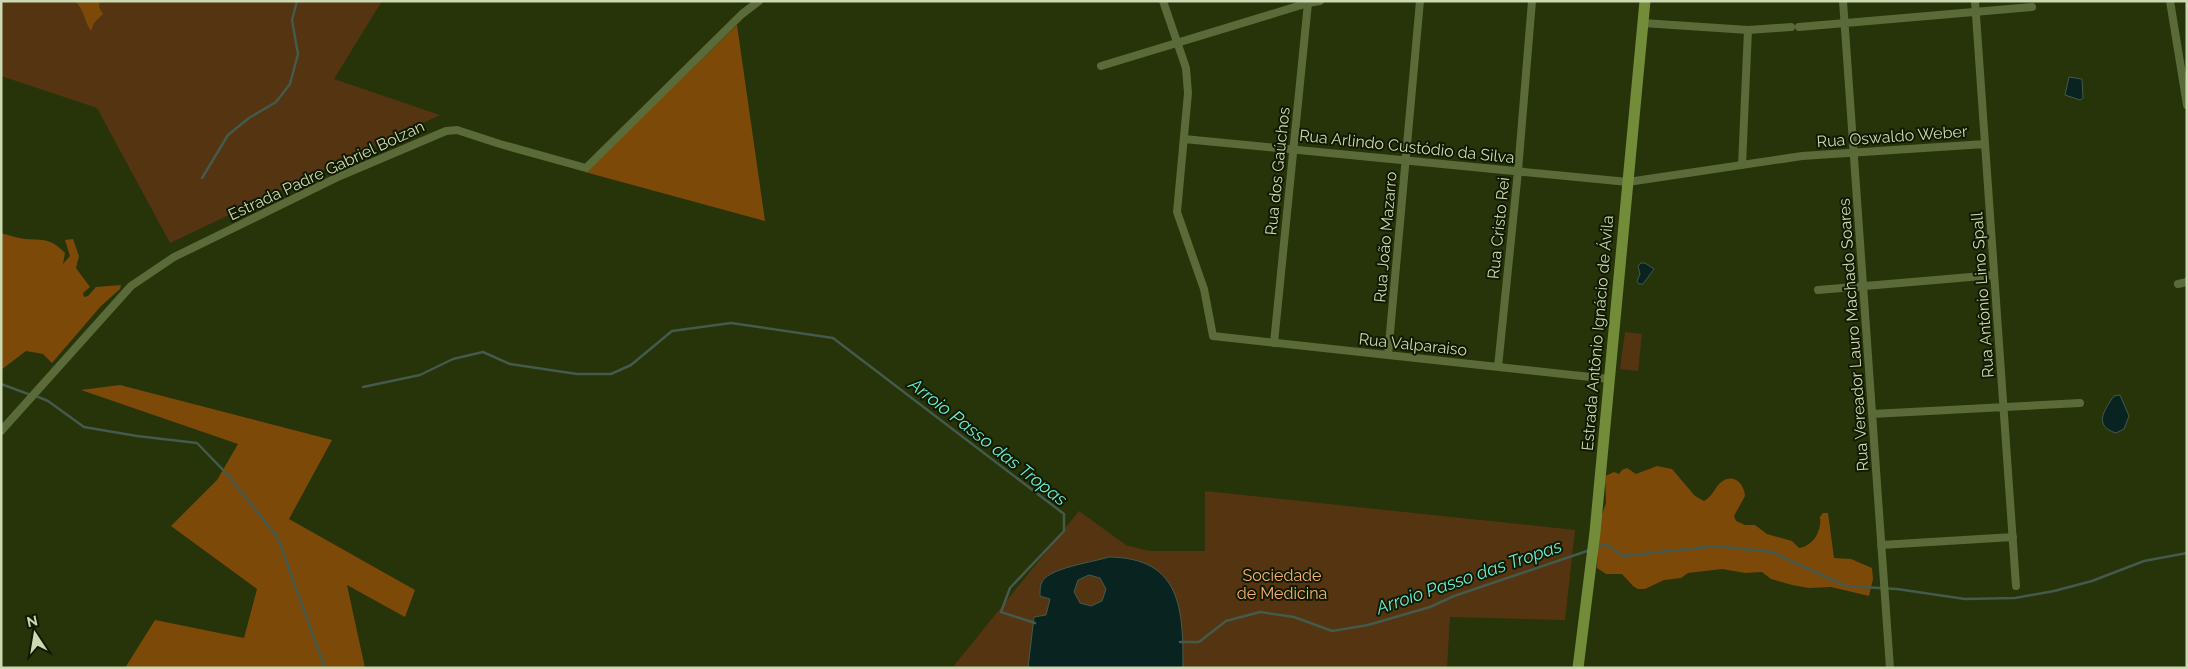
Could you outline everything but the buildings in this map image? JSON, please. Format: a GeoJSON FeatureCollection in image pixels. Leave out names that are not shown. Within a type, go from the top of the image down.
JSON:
{"type":"FeatureCollection","features":[{"type":"Feature","properties":{"kind":"street","name":"Estrada Padre Gabriel Bolzan"},"geometry":{"type":"LineString","coordinates":[[1,431],[131,286],[174,257],[340,176],[446,131],[458,130],[586,168],[742,14],[759,1]]}},
{"type":"Feature","properties":{"kind":"street"},"geometry":{"type":"LineString","coordinates":[[1163,1],[1186,68],[1188,93],[1184,138]]}},
{"type":"Feature","properties":{"kind":"street"},"geometry":{"type":"LineString","coordinates":[[1101,66],[1320,1]]}},
{"type":"Feature","properties":{"kind":"street","name":"Rua João Mazarro"},"geometry":{"type":"LineString","coordinates":[[1388,355],[1420,1]]}},
{"type":"Feature","properties":{"kind":"street","name":"Rua Cristo Rei"},"geometry":{"type":"LineString","coordinates":[[1498,367],[1518,171],[1532,1]]}},
{"type":"Feature","properties":{"kind":"street","name":"Estrada Antônio Ignácio de Ávila"},"geometry":{"type":"LineString","coordinates":[[1578,668],[1610,379],[1645,1]]}},
{"type":"Feature","properties":{"kind":"street","name":"Rua Vereador Lauro Machado Soares"},"geometry":{"type":"LineString","coordinates":[[1843,1],[1890,668]]}},
{"type":"Feature","properties":{"kind":"street","name":"Rua Antônio Lino Spall"},"geometry":{"type":"LineString","coordinates":[[1974,1],[2016,586]]}},
{"type":"Feature","properties":{"kind":"street"},"geometry":{"type":"LineString","coordinates":[[2170,1],[2187,103]]}},
{"type":"Feature","properties":{"kind":"street","name":"Rua dos Gaúchos"},"geometry":{"type":"LineString","coordinates":[[1274,343],[1308,3]]}},
{"type":"Feature","properties":{"kind":"street"},"geometry":{"type":"LineString","coordinates":[[1643,23],[1748,30],[1845,24],[2032,7]]}},
{"type":"Feature","properties":{"kind":"street"},"geometry":{"type":"LineString","coordinates":[[1742,165],[1748,30]]}},
{"type":"Feature","properties":{"kind":"street","name":"Rua Arlindo Custódio da Silva"},"geometry":{"type":"LineString","coordinates":[[1184,138],[1628,182],[1742,165]]}},
{"type":"Feature","properties":{"kind":"street","name":"Rua Valparaiso"},"geometry":{"type":"LineString","coordinates":[[1184,138],[1177,212],[1204,290],[1213,336],[1610,379]]}},
{"type":"Feature","properties":{"kind":"street","name":"Rua Oswaldo Weber"},"geometry":{"type":"LineString","coordinates":[[1742,165],[1802,156],[1985,144]]}},
{"type":"Feature","properties":{"kind":"street"},"geometry":{"type":"LineString","coordinates":[[1818,290],[1994,275]]}},
{"type":"Feature","properties":{"kind":"street"},"geometry":{"type":"LineString","coordinates":[[2178,284],[2187,282]]}},
{"type":"Feature","properties":{"kind":"street"},"geometry":{"type":"LineString","coordinates":[[1872,414],[2080,403]]}},
{"type":"Feature","properties":{"kind":"street"},"geometry":{"type":"LineString","coordinates":[[1881,545],[2012,537]]}},
{"type":"Feature","properties":{"kind":"green space"},"geometry":{"type":"Polygon","coordinates":[[[1,1],[382,1],[334,79],[440,115],[170,243],[97,108],[1,76],[1,1]]]}},
{"type":"Feature","properties":{"kind":"green space"},"geometry":{"type":"Polygon","coordinates":[[[1625,332],[1642,334],[1638,371],[1620,369],[1625,332]]]}},
{"type":"Feature","properties":{"kind":"green space","name":"Sociedade de Medicina"},"geometry":{"type":"Polygon","coordinates":[[[1205,491],[1575,530],[1565,620],[1450,617],[1447,668],[952,668],[1079,511],[1126,545],[1149,551],[1205,551],[1205,491]]]}},
{"type":"Feature","properties":{"kind":"shaded area"},"geometry":{"type":"Polygon","coordinates":[[[75,1],[100,1],[99,7],[103,14],[94,23],[91,31],[80,8],[75,1]]]}},
{"type":"Feature","properties":{"kind":"shaded area"},"geometry":{"type":"Polygon","coordinates":[[[737,25],[765,221],[585,172],[737,25]]]}},
{"type":"Feature","properties":{"kind":"shaded area"},"geometry":{"type":"Polygon","coordinates":[[[1,233],[22,239],[51,242],[65,253],[63,264],[70,256],[65,240],[73,239],[79,256],[76,268],[90,287],[83,293],[84,297],[88,296],[96,287],[121,285],[120,289],[101,306],[52,363],[43,354],[26,351],[1,370],[1,233]]]}},
{"type":"Feature","properties":{"kind":"shaded area"},"geometry":{"type":"Polygon","coordinates":[[[120,385],[332,440],[289,519],[415,590],[405,617],[347,585],[365,668],[125,668],[155,620],[244,638],[257,589],[171,526],[217,480],[238,444],[81,390],[120,385]]]}},
{"type":"Feature","properties":{"kind":"shaded area"},"geometry":{"type":"Polygon","coordinates":[[[1657,466],[1672,469],[1695,496],[1704,501],[1720,483],[1729,479],[1737,481],[1740,483],[1745,496],[1734,516],[1736,521],[1745,525],[1755,525],[1767,534],[1792,541],[1799,548],[1804,547],[1816,537],[1820,527],[1820,517],[1823,513],[1828,513],[1834,558],[1851,559],[1872,568],[1873,579],[1869,596],[1831,587],[1809,588],[1792,585],[1771,579],[1762,572],[1745,573],[1722,569],[1688,573],[1681,578],[1664,580],[1645,589],[1638,589],[1633,586],[1622,574],[1606,574],[1597,568],[1599,523],[1606,503],[1605,476],[1614,472],[1619,474],[1627,468],[1636,474],[1657,466]]]}},
{"type":"Feature","properties":{"kind":"water"},"geometry":{"type":"Polygon","coordinates":[[[2069,77],[2082,79],[2083,98],[2080,100],[2065,95],[2069,77]]]}},
{"type":"Feature","properties":{"kind":"water"},"geometry":{"type":"Polygon","coordinates":[[[1641,263],[1645,263],[1654,269],[1643,284],[1639,284],[1637,281],[1640,274],[1638,266],[1641,263]]]}},
{"type":"Feature","properties":{"kind":"water"},"geometry":{"type":"Polygon","coordinates":[[[2120,395],[2129,416],[2124,429],[2116,433],[2105,426],[2103,417],[2114,396],[2120,395]]]}},
{"type":"Feature","properties":{"kind":"water"},"geometry":{"type":"Polygon","coordinates":[[[1109,557],[1133,560],[1151,567],[1164,577],[1173,591],[1179,608],[1182,626],[1183,668],[1028,668],[1034,617],[1046,615],[1050,599],[1040,596],[1043,580],[1058,571],[1109,557]],[[1089,575],[1078,580],[1074,592],[1080,603],[1091,606],[1102,601],[1106,589],[1100,578],[1089,575]]]}},
{"type":"Feature","properties":{"kind":"waterway"},"geometry":{"type":"LineString","coordinates":[[202,178],[228,135],[249,118],[276,102],[290,84],[298,54],[292,20],[297,1]]}},
{"type":"Feature","properties":{"kind":"waterway","name":"Arroio Passo das Tropas"},"geometry":{"type":"LineString","coordinates":[[363,387],[420,375],[453,359],[483,352],[510,364],[577,374],[611,374],[631,365],[672,331],[731,323],[833,338],[1064,514],[1064,531],[1010,588],[1001,612],[1035,623]]}},
{"type":"Feature","properties":{"kind":"waterway"},"geometry":{"type":"LineString","coordinates":[[1,384],[31,395]]}},
{"type":"Feature","properties":{"kind":"waterway"},"geometry":{"type":"LineString","coordinates":[[36,396],[48,401],[84,427],[197,443],[228,475],[278,538],[325,668]]}},
{"type":"Feature","properties":{"kind":"waterway","name":"Arroio Passo das Tropas"},"geometry":{"type":"LineString","coordinates":[[1598,547],[1606,544],[1623,556],[1715,546],[1772,552],[1846,586],[1897,589],[1965,599],[2015,598],[2054,591],[2092,581],[2144,561],[2187,553]]}},
{"type":"Feature","properties":{"kind":"waterway","name":"Arroio Passo das Tropas"},"geometry":{"type":"LineString","coordinates":[[1180,642],[1199,642],[1226,621],[1260,612],[1294,617],[1332,631],[1368,625],[1430,607],[1454,596],[1590,550]]}}]}
